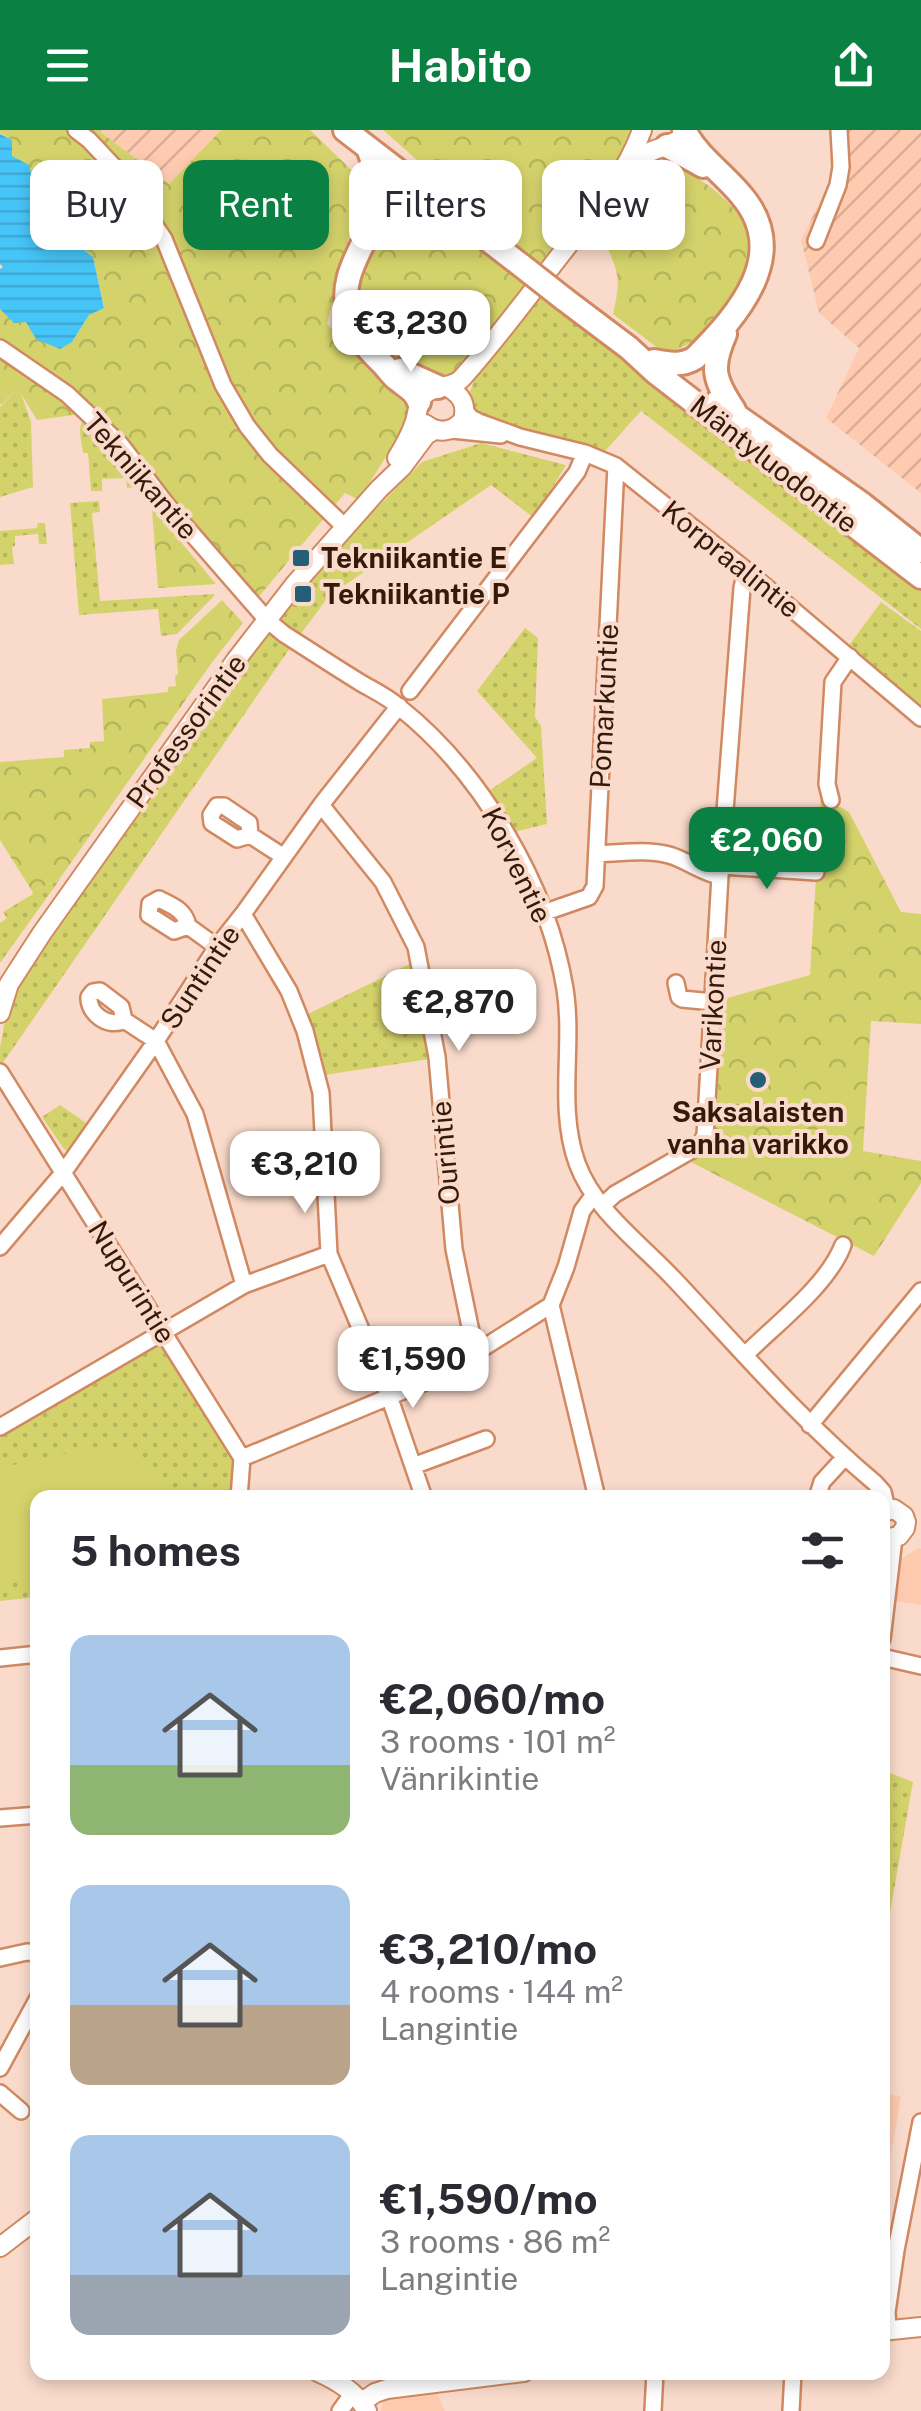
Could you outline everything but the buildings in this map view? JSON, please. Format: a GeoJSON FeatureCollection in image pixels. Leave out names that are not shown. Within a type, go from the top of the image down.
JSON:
{"type":"FeatureCollection","features":[{"type":"Feature","properties":{"kind":"highway","name":"Mäntyluodontie"},"geometry":{"type":"LineString","coordinates":[[346,130],[384,160]]}},
{"type":"Feature","properties":{"kind":"highway"},"geometry":{"type":"LineString","coordinates":[[654,360],[678,364],[695,358],[750,293],[757,277],[761,247],[758,229],[744,199],[718,174],[671,141]]}},
{"type":"Feature","properties":{"kind":"highway"},"geometry":{"type":"LineString","coordinates":[[368,148],[371,160]]}},
{"type":"Feature","properties":{"kind":"highway"},"geometry":{"type":"LineString","coordinates":[[360,250],[347,280],[347,310],[359,338],[396,379],[416,394],[419,408]]}},
{"type":"Feature","properties":{"kind":"highway","name":"Mäntyluodontie"},"geometry":{"type":"LineString","coordinates":[[502,250],[921,577]]}},
{"type":"Feature","properties":{"kind":"highway"},"geometry":{"type":"LineString","coordinates":[[733,317],[718,349],[715,372],[721,391],[738,416]]}},
{"type":"Feature","properties":{"kind":"highway","name":"Mäntyluodontie"},"geometry":{"type":"LineString","coordinates":[[629,348],[654,360],[738,416],[921,550]]}},
{"type":"Feature","properties":{"kind":"highway"},"geometry":{"type":"LineString","coordinates":[[383,364],[443,387]]}},
{"type":"Feature","properties":{"kind":"main road"},"geometry":{"type":"LineString","coordinates":[[643,130],[649,140],[671,141]]}},
{"type":"Feature","properties":{"kind":"main road"},"geometry":{"type":"LineString","coordinates":[[627,160],[643,130]]}},
{"type":"Feature","properties":{"kind":"main road"},"geometry":{"type":"LineString","coordinates":[[642,160],[650,150],[671,141]]}},
{"type":"Feature","properties":{"kind":"main road"},"geometry":{"type":"LineString","coordinates":[[486,351],[462,420],[443,430],[426,425],[419,408],[424,395],[464,377],[564,250]]}},
{"type":"Feature","properties":{"kind":"main road"},"geometry":{"type":"LineString","coordinates":[[443,387],[461,397],[465,407]]}},
{"type":"Feature","properties":{"kind":"main road","name":"Professorintie"},"geometry":{"type":"LineString","coordinates":[[379,489],[413,429],[419,408]]}},
{"type":"Feature","properties":{"kind":"main road","name":"Professorintie"},"geometry":{"type":"LineString","coordinates":[[0,1013],[4,988],[236,660],[426,434],[443,430]]}},
{"type":"Feature","properties":{"kind":"main road"},"geometry":{"type":"LineString","coordinates":[[890,1511],[900,1512],[914,1522],[903,1533],[890,1536]]}},
{"type":"Feature","properties":{"kind":"main road"},"geometry":{"type":"LineString","coordinates":[[0,2247],[30,2224]]}},
{"type":"Feature","properties":{"kind":"main road"},"geometry":{"type":"LineString","coordinates":[[890,2330],[921,2327]]}},
{"type":"Feature","properties":{"kind":"main road"},"geometry":{"type":"LineString","coordinates":[[334,2380],[361,2402],[387,2389],[460,2380]]}},
{"type":"Feature","properties":{"kind":"street"},"geometry":{"type":"LineString","coordinates":[[76,130],[120,173],[164,238],[224,385],[247,426],[270,455],[345,526]]}},
{"type":"Feature","properties":{"kind":"street"},"geometry":{"type":"LineString","coordinates":[[816,241],[838,184],[840,130]]}},
{"type":"Feature","properties":{"kind":"street","name":"Tekniikantie"},"geometry":{"type":"LineString","coordinates":[[0,348],[67,394],[121,445],[167,505],[267,620]]}},
{"type":"Feature","properties":{"kind":"street","name":"Korpraalintie"},"geometry":{"type":"LineString","coordinates":[[465,407],[471,418],[479,422],[616,466],[921,718]]}},
{"type":"Feature","properties":{"kind":"street","name":"Korpraalintie"},"geometry":{"type":"LineString","coordinates":[[443,430],[520,436]]}},
{"type":"Feature","properties":{"kind":"street"},"geometry":{"type":"LineString","coordinates":[[410,691],[577,472],[585,454]]}},
{"type":"Feature","properties":{"kind":"street","name":"Pomarkuntie"},"geometry":{"type":"LineString","coordinates":[[543,913],[588,897],[595,886],[616,466]]}},
{"type":"Feature","properties":{"kind":"street","name":"Varikontie"},"geometry":{"type":"LineString","coordinates":[[598,1201],[699,1146],[705,1135],[721,871],[746,570]]}},
{"type":"Feature","properties":{"kind":"street","name":"Korventie"},"geometry":{"type":"LineString","coordinates":[[267,620],[398,706],[439,743],[481,792],[505,831],[543,913],[564,988],[568,1129],[577,1163],[598,1201],[810,1425],[881,1490]]}},
{"type":"Feature","properties":{"kind":"street"},"geometry":{"type":"LineString","coordinates":[[830,800],[827,784],[834,682],[850,657]]}},
{"type":"Feature","properties":{"kind":"street","name":"Suntintie"},"geometry":{"type":"LineString","coordinates":[[0,1247],[64,1173],[217,947],[398,706]]}},
{"type":"Feature","properties":{"kind":"street","name":"Ourintie"},"geometry":{"type":"LineString","coordinates":[[321,805],[383,882],[416,948],[437,1057],[454,1249],[475,1351]]}},
{"type":"Feature","properties":{"kind":"street"},"geometry":{"type":"LineString","coordinates":[[250,835],[284,857]]}},
{"type":"Feature","properties":{"kind":"street"},"geometry":{"type":"LineString","coordinates":[[597,854],[656,852],[712,875],[721,871],[816,872]]}},
{"type":"Feature","properties":{"kind":"street"},"geometry":{"type":"LineString","coordinates":[[243,914],[289,991],[305,1031],[321,1093],[328,1254],[389,1396],[421,1490]]}},
{"type":"Feature","properties":{"kind":"street"},"geometry":{"type":"LineString","coordinates":[[188,926],[217,947]]}},
{"type":"Feature","properties":{"kind":"street"},"geometry":{"type":"LineString","coordinates":[[676,983],[682,1000],[713,1002]]}},
{"type":"Feature","properties":{"kind":"street"},"geometry":{"type":"LineString","coordinates":[[124,1020],[156,1041],[195,1114],[244,1284]]}},
{"type":"Feature","properties":{"kind":"street","name":"Nupurintie"},"geometry":{"type":"LineString","coordinates":[[0,1072],[242,1458]]}},
{"type":"Feature","properties":{"kind":"street"},"geometry":{"type":"LineString","coordinates":[[595,1490],[552,1304],[582,1210],[598,1201]]}},
{"type":"Feature","properties":{"kind":"street"},"geometry":{"type":"LineString","coordinates":[[745,1354],[823,1279],[843,1245]]}},
{"type":"Feature","properties":{"kind":"street"},"geometry":{"type":"LineString","coordinates":[[0,1427],[244,1284],[328,1254]]}},
{"type":"Feature","properties":{"kind":"street"},"geometry":{"type":"LineString","coordinates":[[810,1425],[921,1290]]}},
{"type":"Feature","properties":{"kind":"street"},"geometry":{"type":"LineString","coordinates":[[239,1490],[242,1458],[438,1376],[552,1304]]}},
{"type":"Feature","properties":{"kind":"street"},"geometry":{"type":"LineString","coordinates":[[413,1466],[486,1439]]}},
{"type":"Feature","properties":{"kind":"street"},"geometry":{"type":"LineString","coordinates":[[820,1490],[822,1482],[845,1457]]}},
{"type":"Feature","properties":{"kind":"street"},"geometry":{"type":"LineString","coordinates":[[0,1658],[30,1655]]}},
{"type":"Feature","properties":{"kind":"street"},"geometry":{"type":"LineString","coordinates":[[890,1659],[921,1666]]}},
{"type":"Feature","properties":{"kind":"street"},"geometry":{"type":"LineString","coordinates":[[0,1818],[30,1816]]}},
{"type":"Feature","properties":{"kind":"street"},"geometry":{"type":"LineString","coordinates":[[0,1958],[30,1952]]}},
{"type":"Feature","properties":{"kind":"street"},"geometry":{"type":"LineString","coordinates":[[0,2068],[30,2013]]}},
{"type":"Feature","properties":{"kind":"street"},"geometry":{"type":"LineString","coordinates":[[0,2093],[22,2111]]}},
{"type":"Feature","properties":{"kind":"street"},"geometry":{"type":"LineString","coordinates":[[890,2292],[921,2122]]}},
{"type":"Feature","properties":{"kind":"street"},"geometry":{"type":"LineString","coordinates":[[890,2227],[899,2231]]}},
{"type":"Feature","properties":{"kind":"street"},"geometry":{"type":"LineString","coordinates":[[653,2411],[655,2380]]}},
{"type":"Feature","properties":{"kind":"street"},"geometry":{"type":"LineString","coordinates":[[791,2411],[793,2380]]}},
{"type":"Feature","properties":{"kind":"street"},"geometry":{"type":"LineString","coordinates":[[340,2411],[361,2402]]}},
{"type":"Feature","properties":{"kind":"shaded area"},"geometry":{"type":"Polygon","coordinates":[[[98,130],[221,130],[192,160],[183,160],[183,169],[169,184],[163,179],[163,160],[137,160],[98,130]]]}},
{"type":"Feature","properties":{"kind":"shaded area"},"geometry":{"type":"Polygon","coordinates":[[[833,130],[921,130],[921,493],[826,418],[859,348],[819,313],[801,240],[834,173],[833,130]]]}},
{"type":"Feature","properties":{"kind":"shaded area"},"geometry":{"type":"Polygon","coordinates":[[[918,1548],[921,1605],[895,1601],[901,1559],[918,1548]]]}},
{"type":"Feature","properties":{"kind":"shaded area"},"geometry":{"type":"Polygon","coordinates":[[[890,2094],[901,2096],[890,2160],[890,2094]]]}},
{"type":"Feature","properties":{"kind":"shaded area"},"geometry":{"type":"Polygon","coordinates":[[[436,2391],[445,2411],[381,2411],[387,2398],[436,2391]]]}},
{"type":"Feature","properties":{"kind":"green space"},"geometry":{"type":"Polygon","coordinates":[[[98,130],[137,160],[30,160],[30,184],[11,156],[12,140],[0,133],[98,130]]]}},
{"type":"Feature","properties":{"kind":"green space"},"geometry":{"type":"Polygon","coordinates":[[[221,130],[310,130],[349,168],[349,237],[327,324],[413,413],[359,500],[345,493],[252,605],[88,413],[37,420],[18,389],[0,403],[0,309],[14,322],[26,321],[72,342],[89,315],[104,307],[93,257],[86,250],[163,250],[163,179],[169,184],[183,169],[183,250],[329,250],[329,160],[192,160],[221,130]]]}},
{"type":"Feature","properties":{"kind":"green space"},"geometry":{"type":"Polygon","coordinates":[[[383,130],[631,130],[626,149],[618,160],[542,160],[542,250],[550,250],[538,266],[520,250],[522,160],[417,160],[383,130]]]}},
{"type":"Feature","properties":{"kind":"green space"},"geometry":{"type":"Polygon","coordinates":[[[685,171],[723,197],[748,235],[748,267],[736,292],[695,339],[681,348],[663,352],[613,314],[618,280],[609,250],[685,250],[685,171]]]}},
{"type":"Feature","properties":{"kind":"green space"},"geometry":{"type":"Polygon","coordinates":[[[371,250],[487,250],[530,283],[455,374],[435,378],[382,351],[364,330],[353,291],[371,250]]]}},
{"type":"Feature","properties":{"kind":"green space"},"geometry":{"type":"Polygon","coordinates":[[[541,282],[661,388],[921,590],[921,629],[641,411],[601,460],[479,422],[465,404],[486,351],[541,282]]]}},
{"type":"Feature","properties":{"kind":"green space"},"geometry":{"type":"Polygon","coordinates":[[[19,388],[31,422],[33,487],[0,497],[0,407],[19,388]]]}},
{"type":"Feature","properties":{"kind":"green space"},"geometry":{"type":"Polygon","coordinates":[[[83,420],[141,480],[140,487],[127,488],[126,478],[102,479],[102,491],[91,491],[88,453],[83,453],[80,436],[83,420]]]}},
{"type":"Feature","properties":{"kind":"green space"},"geometry":{"type":"Polygon","coordinates":[[[481,443],[566,465],[534,518],[491,485],[329,596],[0,1067],[13,979],[267,620],[422,462],[481,443]]]}},
{"type":"Feature","properties":{"kind":"green space"},"geometry":{"type":"Polygon","coordinates":[[[99,501],[100,512],[92,513],[100,601],[214,594],[177,634],[161,636],[158,609],[79,615],[70,503],[99,501]]]}},
{"type":"Feature","properties":{"kind":"green space"},"geometry":{"type":"Polygon","coordinates":[[[152,510],[155,511],[216,584],[158,588],[152,510]]]}},
{"type":"Feature","properties":{"kind":"green space"},"geometry":{"type":"Polygon","coordinates":[[[38,523],[45,523],[47,544],[39,544],[38,534],[15,536],[14,564],[0,565],[0,531],[37,528],[38,523]]]}},
{"type":"Feature","properties":{"kind":"green space"},"geometry":{"type":"Polygon","coordinates":[[[222,600],[243,623],[63,874],[32,891],[0,840],[0,762],[64,757],[64,750],[90,748],[90,742],[104,741],[102,699],[168,692],[168,687],[176,686],[179,640],[222,600]]]}},
{"type":"Feature","properties":{"kind":"green space"},"geometry":{"type":"Polygon","coordinates":[[[881,602],[921,631],[921,712],[844,652],[881,602]]]}},
{"type":"Feature","properties":{"kind":"green space"},"geometry":{"type":"Polygon","coordinates":[[[525,628],[538,638],[535,717],[541,726],[547,824],[514,832],[490,790],[537,758],[477,691],[525,628]]]}},
{"type":"Feature","properties":{"kind":"green space"},"geometry":{"type":"Polygon","coordinates":[[[821,796],[849,812],[901,912],[921,914],[921,1024],[871,1021],[863,1151],[921,1161],[921,1183],[874,1256],[685,1159],[706,1143],[720,1000],[810,975],[821,796]]]}},
{"type":"Feature","properties":{"kind":"green space"},"geometry":{"type":"Polygon","coordinates":[[[63,874],[0,963],[0,923],[7,918],[3,912],[63,874]]]}},
{"type":"Feature","properties":{"kind":"green space"},"geometry":{"type":"Polygon","coordinates":[[[412,963],[430,1059],[324,1075],[308,1014],[412,963]]]}},
{"type":"Feature","properties":{"kind":"green space"},"geometry":{"type":"Polygon","coordinates":[[[60,1105],[89,1125],[68,1151],[42,1117],[60,1105]]]}},
{"type":"Feature","properties":{"kind":"green space"},"geometry":{"type":"Polygon","coordinates":[[[160,1342],[232,1453],[233,1490],[30,1490],[30,1598],[0,1601],[0,1433],[160,1342]]]}},
{"type":"Feature","properties":{"kind":"green space"},"geometry":{"type":"Polygon","coordinates":[[[101,1446],[124,1449],[146,1463],[161,1490],[30,1490],[30,1580],[18,1583],[0,1580],[0,1468],[101,1446]]]}},
{"type":"Feature","properties":{"kind":"green space"},"geometry":{"type":"Polygon","coordinates":[[[890,1773],[913,1782],[890,1912],[890,1773]]]}},
{"type":"Feature","properties":{"kind":"water"},"geometry":{"type":"Polygon","coordinates":[[[0,134],[12,140],[12,156],[29,165],[30,250],[84,250],[93,257],[104,308],[89,315],[72,342],[60,349],[36,339],[26,322],[14,323],[0,309],[0,134]]]}},
{"type":"Feature","properties":{"kind":"place","name":"Tekniikantie E"},"geometry":{"type":"Point","coordinates":[301,558]}},
{"type":"Feature","properties":{"kind":"place","name":"Tekniikantie P"},"geometry":{"type":"Point","coordinates":[303,594]}},
{"type":"Feature","properties":{"kind":"place","name":"Saksalaisten vanha varikko"},"geometry":{"type":"Point","coordinates":[758,1080]}}]}
